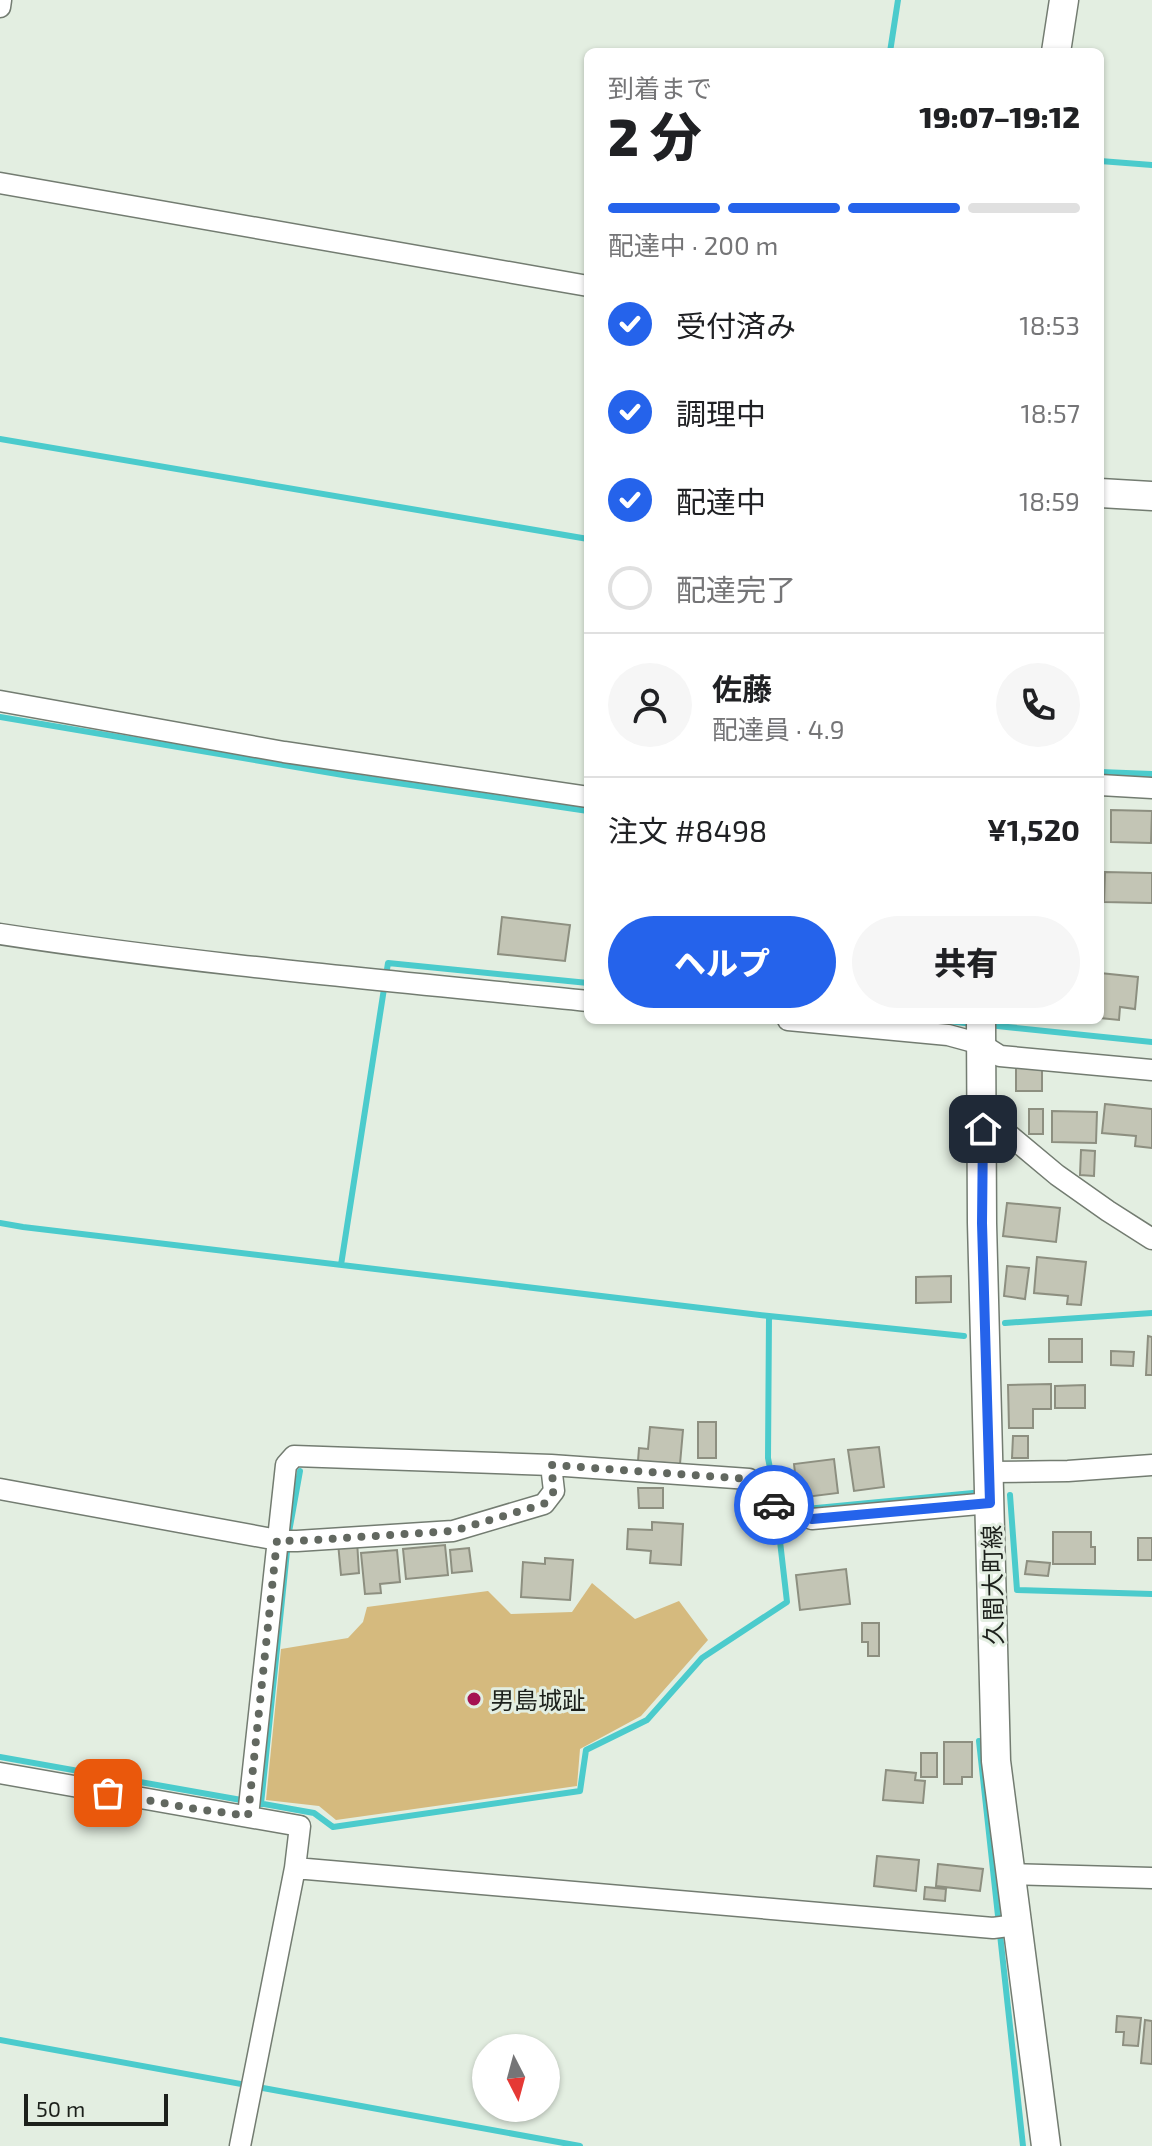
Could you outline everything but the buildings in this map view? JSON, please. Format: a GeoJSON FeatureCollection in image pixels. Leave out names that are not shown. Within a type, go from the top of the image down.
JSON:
{"type":"FeatureCollection","features":[{"type":"Feature","properties":{"kind":"main road"},"geometry":{"type":"LineString","coordinates":[[1057,48],[1064,0]]}},
{"type":"Feature","properties":{"kind":"main road"},"geometry":{"type":"LineString","coordinates":[[1104,493],[1152,496]]}},
{"type":"Feature","properties":{"kind":"main road","name":"久間大町線"},"geometry":{"type":"LineString","coordinates":[[981,1032],[982,1223],[996,1761],[1010,1874],[1005,1927],[1046,2146]]}},
{"type":"Feature","properties":{"kind":"street"},"geometry":{"type":"LineString","coordinates":[[0,7],[1,0]]}},
{"type":"Feature","properties":{"kind":"street"},"geometry":{"type":"LineString","coordinates":[[0,183],[584,285]]}},
{"type":"Feature","properties":{"kind":"street"},"geometry":{"type":"LineString","coordinates":[[0,701],[284,752],[584,796]]}},
{"type":"Feature","properties":{"kind":"street"},"geometry":{"type":"LineString","coordinates":[[1104,785],[1152,788]]}},
{"type":"Feature","properties":{"kind":"street"},"geometry":{"type":"LineString","coordinates":[[0,934],[109,950],[584,1001]]}},
{"type":"Feature","properties":{"kind":"street"},"geometry":{"type":"LineString","coordinates":[[831,1024],[948,1035],[981,1032],[1000,1056],[1152,1070]]}},
{"type":"Feature","properties":{"kind":"street"},"geometry":{"type":"LineString","coordinates":[[983,1098],[1008,1134],[1057,1175],[1152,1239]]}},
{"type":"Feature","properties":{"kind":"street"},"geometry":{"type":"LineString","coordinates":[[248,1816],[286,1540],[286,1465],[294,1456],[551,1465],[749,1479],[773,1505],[812,1519],[990,1503]]}},
{"type":"Feature","properties":{"kind":"street"},"geometry":{"type":"LineString","coordinates":[[0,1489],[286,1540],[453,1531],[544,1504],[554,1491],[551,1465]]}},
{"type":"Feature","properties":{"kind":"street"},"geometry":{"type":"LineString","coordinates":[[989,1472],[1152,1465]]}},
{"type":"Feature","properties":{"kind":"street"},"geometry":{"type":"LineString","coordinates":[[0,1773],[300,1826],[295,1868],[240,2146]]}},
{"type":"Feature","properties":{"kind":"street"},"geometry":{"type":"LineString","coordinates":[[295,1868],[1005,1927]]}},
{"type":"Feature","properties":{"kind":"street"},"geometry":{"type":"LineString","coordinates":[[1010,1874],[1152,1878]]}},
{"type":"Feature","properties":{"kind":"shaded area"},"geometry":{"type":"Polygon","coordinates":[[[592,1583],[635,1619],[679,1601],[708,1640],[641,1716],[580,1749],[577,1786],[336,1820],[319,1806],[266,1800],[281,1649],[348,1638],[363,1622],[367,1607],[488,1591],[511,1614],[572,1612],[592,1583]]]}},
{"type":"Feature","properties":{"kind":"waterway"},"geometry":{"type":"LineString","coordinates":[[891,48],[898,0]]}},
{"type":"Feature","properties":{"kind":"waterway"},"geometry":{"type":"LineString","coordinates":[[1104,161],[1152,165]]}},
{"type":"Feature","properties":{"kind":"waterway"},"geometry":{"type":"LineString","coordinates":[[0,439],[584,538]]}},
{"type":"Feature","properties":{"kind":"waterway"},"geometry":{"type":"LineString","coordinates":[[0,717],[349,776],[584,810]]}},
{"type":"Feature","properties":{"kind":"waterway"},"geometry":{"type":"LineString","coordinates":[[1104,772],[1152,774]]}},
{"type":"Feature","properties":{"kind":"waterway"},"geometry":{"type":"LineString","coordinates":[[341,1265],[388,963],[584,983]]}},
{"type":"Feature","properties":{"kind":"waterway"},"geometry":{"type":"LineString","coordinates":[[988,1025],[1152,1042]]}},
{"type":"Feature","properties":{"kind":"waterway"},"geometry":{"type":"LineString","coordinates":[[0,1223],[769,1316],[964,1336]]}},
{"type":"Feature","properties":{"kind":"waterway"},"geometry":{"type":"LineString","coordinates":[[1005,1323],[1152,1313]]}},
{"type":"Feature","properties":{"kind":"waterway"},"geometry":{"type":"LineString","coordinates":[[769,1316],[768,1458],[774,1488],[785,1502]]}},
{"type":"Feature","properties":{"kind":"waterway"},"geometry":{"type":"LineString","coordinates":[[261,1804],[289,1532],[300,1471]]}},
{"type":"Feature","properties":{"kind":"waterway"},"geometry":{"type":"LineString","coordinates":[[806,1509],[973,1493]]}},
{"type":"Feature","properties":{"kind":"waterway"},"geometry":{"type":"LineString","coordinates":[[1010,1495],[1017,1590],[1152,1594]]}},
{"type":"Feature","properties":{"kind":"waterway"},"geometry":{"type":"LineString","coordinates":[[0,1757],[314,1813],[333,1827],[580,1791],[586,1750],[647,1720],[702,1658],[787,1602],[778,1524]]}},
{"type":"Feature","properties":{"kind":"waterway"},"geometry":{"type":"LineString","coordinates":[[979,1741],[1023,2146]]}},
{"type":"Feature","properties":{"kind":"waterway"},"geometry":{"type":"LineString","coordinates":[[0,2040],[580,2146]]}},
{"type":"Feature","properties":{"kind":"way so far"},"geometry":{"type":"LineString","coordinates":[[108,1793],[248,1816],[277,1540],[453,1531],[544,1504],[554,1491],[551,1465],[749,1479],[774,1505]]}},
{"type":"Feature","properties":{"kind":"place","name":"男島城趾"},"geometry":{"type":"Point","coordinates":[474,1699]}},
{"type":"Feature","properties":{"kind":"route"},"geometry":{"type":"LineString","coordinates":[[774,1505],[812,1519],[990,1503],[982,1223],[983,1129]]}}]}
